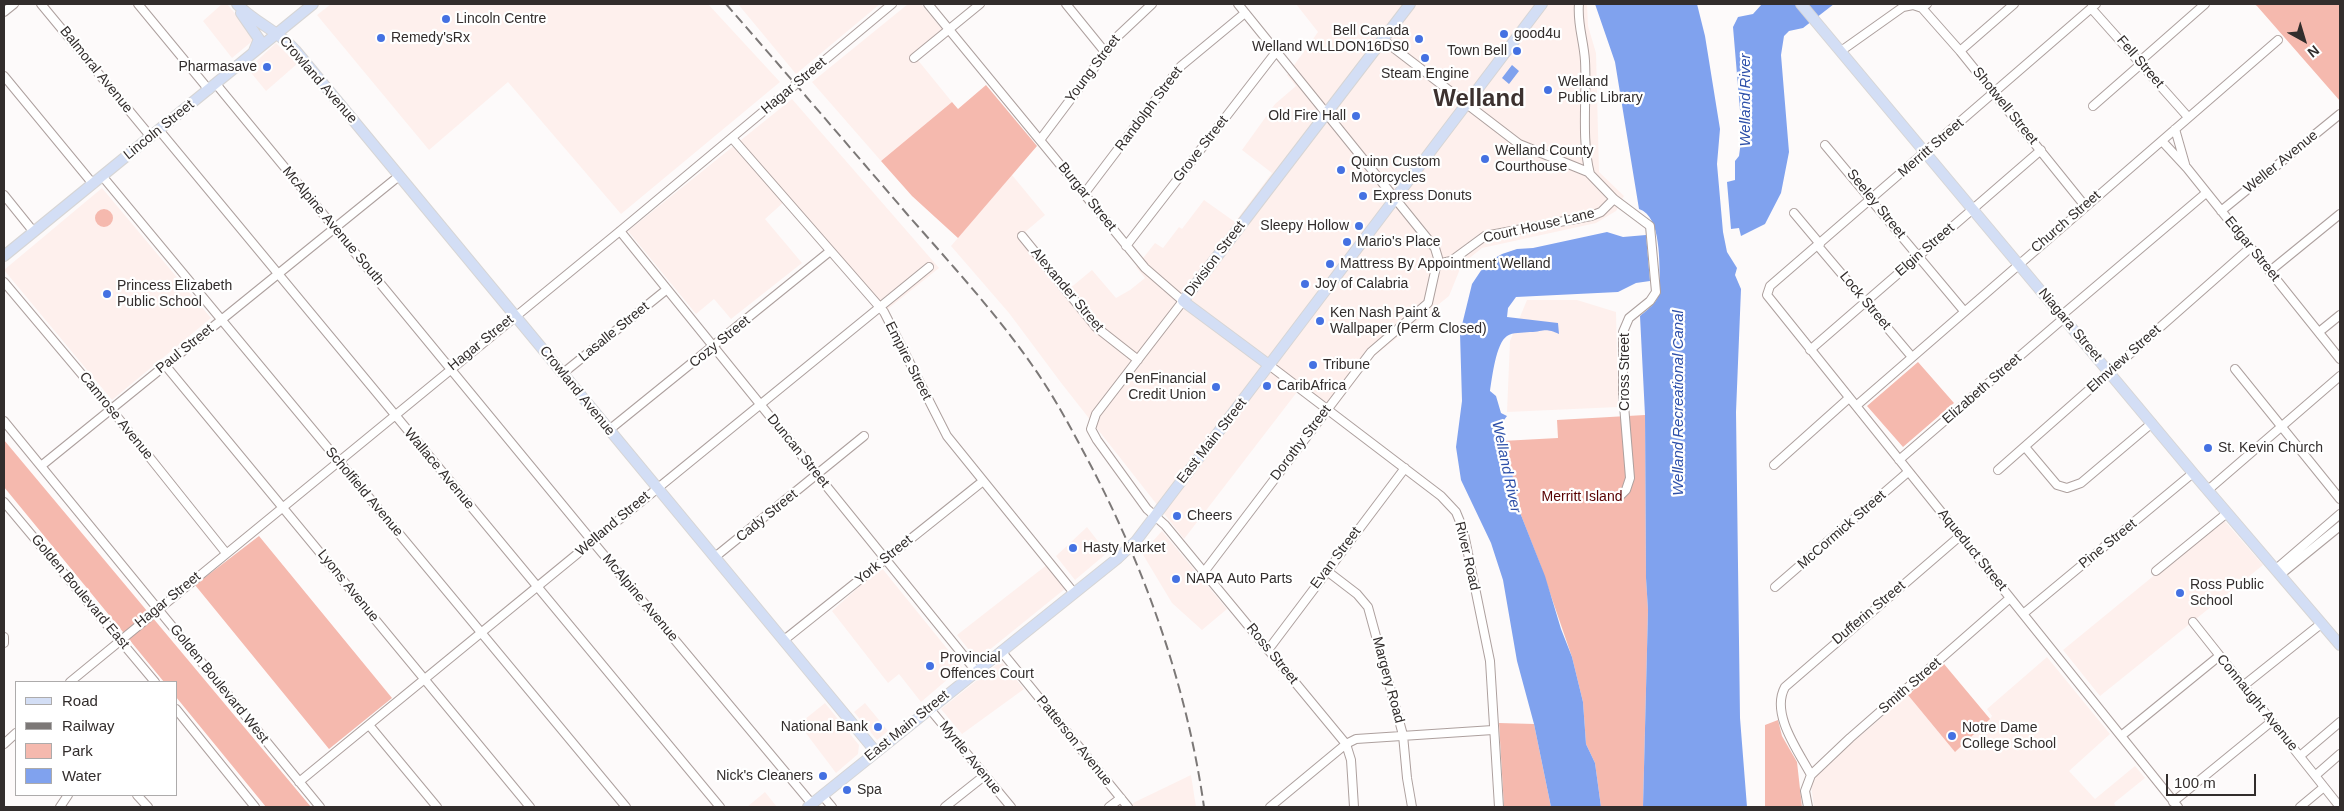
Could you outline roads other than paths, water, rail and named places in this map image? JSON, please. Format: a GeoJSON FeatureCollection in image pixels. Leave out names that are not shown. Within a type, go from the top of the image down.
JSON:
{"type":"FeatureCollection","features":[{"type":"Feature","properties":{"kind":"main road","name":"Crowland Avenue"},"geometry":{"type":"LineString","coordinates":[[236,4],[249,16],[277,33],[292,45],[876,752]]}},
{"type":"Feature","properties":{"kind":"main road"},"geometry":{"type":"LineString","coordinates":[[236,4],[259,39],[253,53]]}},
{"type":"Feature","properties":{"kind":"main road","name":"Lincoln Street"},"geometry":{"type":"LineString","coordinates":[[4,256],[313,4]]}},
{"type":"Feature","properties":{"kind":"main road","name":"Division Street"},"geometry":{"type":"LineString","coordinates":[[1183,301],[1410,4]]}},
{"type":"Feature","properties":{"kind":"main road","name":"East Main Street"},"geometry":{"type":"LineString","coordinates":[[810,806],[929,708],[1131,547],[1542,4]]}},
{"type":"Feature","properties":{"kind":"main road","name":"Niagara Street"},"geometry":{"type":"LineString","coordinates":[[1801,4],[2194,474],[2340,644]]}},
{"type":"Feature","properties":{"kind":"main road"},"geometry":{"type":"LineString","coordinates":[[302,13],[292,25],[290,32],[308,64]]}},
{"type":"Feature","properties":{"kind":"main road","name":"Burgar Street"},"geometry":{"type":"LineString","coordinates":[[1183,301],[1269,365]]}},
{"type":"Feature","properties":{"kind":"main road"},"geometry":{"type":"LineString","coordinates":[[1239,406],[1258,372],[1258,364],[1248,351]]}},
{"type":"Feature","properties":{"kind":"street"},"geometry":{"type":"LineString","coordinates":[[4,12],[14,4]]}},
{"type":"Feature","properties":{"kind":"street","name":"Balmoral Avenue"},"geometry":{"type":"LineString","coordinates":[[41,4],[151,137]]}},
{"type":"Feature","properties":{"kind":"street","name":"McAlpine Avenue South"},"geometry":{"type":"LineString","coordinates":[[138,4],[213,87],[335,228],[451,368]]}},
{"type":"Feature","properties":{"kind":"street","name":"Hagar Street"},"geometry":{"type":"LineString","coordinates":[[71,681],[282,506],[620,231],[892,4]]}},
{"type":"Feature","properties":{"kind":"street","name":"Burgar Street"},"geometry":{"type":"LineString","coordinates":[[928,4],[1150,274],[1183,301]]}},
{"type":"Feature","properties":{"kind":"street"},"geometry":{"type":"LineString","coordinates":[[914,58],[980,4]]}},
{"type":"Feature","properties":{"kind":"street"},"geometry":{"type":"LineString","coordinates":[[1066,4],[1105,52]]}},
{"type":"Feature","properties":{"kind":"street","name":"Young Street"},"geometry":{"type":"LineString","coordinates":[[1040,140],[1124,28],[1152,4]]}},
{"type":"Feature","properties":{"kind":"street","name":"Dorothy Street"},"geometry":{"type":"LineString","coordinates":[[1204,572],[1371,352],[1426,306],[1433,286],[1438,258],[1435,248],[1238,4]]}},
{"type":"Feature","properties":{"kind":"street"},"geometry":{"type":"LineString","coordinates":[[1578,4],[1579,26],[1585,60],[1586,120],[1590,174]]}},
{"type":"Feature","properties":{"kind":"street"},"geometry":{"type":"LineString","coordinates":[[1960,51],[2014,4]]}},
{"type":"Feature","properties":{"kind":"street","name":"Fell Street"},"geometry":{"type":"LineString","coordinates":[[2081,4],[2092,8],[2188,117]]}},
{"type":"Feature","properties":{"kind":"street"},"geometry":{"type":"LineString","coordinates":[[2093,106],[2205,4]]}},
{"type":"Feature","properties":{"kind":"street"},"geometry":{"type":"LineString","coordinates":[[1842,51],[1903,7],[1913,5],[1925,6]]}},
{"type":"Feature","properties":{"kind":"street","name":"Shotwell Street"},"geometry":{"type":"LineString","coordinates":[[1925,6],[2085,206]]}},
{"type":"Feature","properties":{"kind":"street","name":"Merritt Street"},"geometry":{"type":"LineString","coordinates":[[1767,292],[1770,286],[2092,8]]}},
{"type":"Feature","properties":{"kind":"street","name":"Randolph Street"},"geometry":{"type":"LineString","coordinates":[[1084,194],[1181,66],[1245,13]]}},
{"type":"Feature","properties":{"kind":"street","name":"Cross Street"},"geometry":{"type":"LineString","coordinates":[[1382,39],[1519,144],[1580,168],[1590,174],[1614,200],[1645,220],[1650,226],[1656,285],[1652,298],[1629,318],[1624,328],[1623,393],[1630,478],[1626,490],[1619,497]]}},
{"type":"Feature","properties":{"kind":"street","name":"Church Street"},"geometry":{"type":"LineString","coordinates":[[1856,406],[2278,40]]}},
{"type":"Feature","properties":{"kind":"street","name":"Grove Street"},"geometry":{"type":"LineString","coordinates":[[1126,246],[1276,52]]}},
{"type":"Feature","properties":{"kind":"street"},"geometry":{"type":"LineString","coordinates":[[4,76],[93,184]]}},
{"type":"Feature","properties":{"kind":"street","name":"Weller Avenue"},"geometry":{"type":"LineString","coordinates":[[2221,211],[2340,114]]}},
{"type":"Feature","properties":{"kind":"street"},"geometry":{"type":"LineString","coordinates":[[2175,129],[2187,168]]}},
{"type":"Feature","properties":{"kind":"street","name":"Wallace Avenue"},"geometry":{"type":"LineString","coordinates":[[159,130],[720,807]]}},
{"type":"Feature","properties":{"kind":"street","name":"Empire Street"},"geometry":{"type":"LineString","coordinates":[[732,138],[829,252],[878,308],[884,312],[940,425],[1074,593]]}},
{"type":"Feature","properties":{"kind":"street","name":"Edgar Street"},"geometry":{"type":"LineString","coordinates":[[2162,140],[2187,168],[2340,359]]}},
{"type":"Feature","properties":{"kind":"street","name":"Seeley Street"},"geometry":{"type":"LineString","coordinates":[[1825,145],[1964,311]]}},
{"type":"Feature","properties":{"kind":"street","name":"Elgin Street"},"geometry":{"type":"LineString","coordinates":[[1810,350],[2041,150]]}},
{"type":"Feature","properties":{"kind":"street","name":"Scholfield Avenue"},"geometry":{"type":"LineString","coordinates":[[103,176],[626,807]]}},
{"type":"Feature","properties":{"kind":"street","name":"Paul Street"},"geometry":{"type":"LineString","coordinates":[[41,466],[399,176]]}},
{"type":"Feature","properties":{"kind":"street","name":"Elizabeth Street"},"geometry":{"type":"LineString","coordinates":[[1900,460],[2206,193]]}},
{"type":"Feature","properties":{"kind":"street"},"geometry":{"type":"LineString","coordinates":[[4,195],[33,231]]}},
{"type":"Feature","properties":{"kind":"street","name":"Court House Lane"},"geometry":{"type":"LineString","coordinates":[[1437,264],[1451,261],[1486,236],[1595,215],[1614,200]]}},
{"type":"Feature","properties":{"kind":"street","name":"Lock Street"},"geometry":{"type":"LineString","coordinates":[[1794,213],[1912,357]]}},
{"type":"Feature","properties":{"kind":"street"},"geometry":{"type":"LineString","coordinates":[[2270,271],[2340,214]]}},
{"type":"Feature","properties":{"kind":"street","name":"Duncan Street"},"geometry":{"type":"LineString","coordinates":[[620,231],[976,671]]}},
{"type":"Feature","properties":{"kind":"street","name":"Alexander Street"},"geometry":{"type":"LineString","coordinates":[[1022,236],[1096,327],[1138,360]]}},
{"type":"Feature","properties":{"kind":"street","name":"Elmview Street"},"geometry":{"type":"LineString","coordinates":[[1998,470],[2250,248]]}},
{"type":"Feature","properties":{"kind":"street","name":"Cozy Street"},"geometry":{"type":"LineString","coordinates":[[609,430],[713,348],[829,252]]}},
{"type":"Feature","properties":{"kind":"street","name":"Welland Street"},"geometry":{"type":"LineString","coordinates":[[299,782],[593,542],[656,488],[929,267]]}},
{"type":"Feature","properties":{"kind":"street","name":"Camrose Avenue"},"geometry":{"type":"LineString","coordinates":[[4,282],[111,409],[226,553]]}},
{"type":"Feature","properties":{"kind":"street","name":"Lasalle Street"},"geometry":{"type":"LineString","coordinates":[[562,374],[666,290]]}},
{"type":"Feature","properties":{"kind":"street","name":"Aqueduct Street"},"geometry":{"type":"LineString","coordinates":[[1767,292],[1769,299],[2176,805]]}},
{"type":"Feature","properties":{"kind":"street","name":"Division Street"},"geometry":{"type":"LineString","coordinates":[[1155,516],[1097,440],[1091,429],[1091,424],[1096,414],[1183,301]]}},
{"type":"Feature","properties":{"kind":"street"},"geometry":{"type":"LineString","coordinates":[[2319,332],[2340,315]]}},
{"type":"Feature","properties":{"kind":"street","name":"Lyons Avenue"},"geometry":{"type":"LineString","coordinates":[[165,365],[530,807]]}},
{"type":"Feature","properties":{"kind":"street","name":"River Road"},"geometry":{"type":"LineString","coordinates":[[1269,365],[1446,500],[1460,520],[1488,649],[1499,807]]}},
{"type":"Feature","properties":{"kind":"street","name":"McAlpine Avenue"},"geometry":{"type":"LineString","coordinates":[[451,368],[810,806]]}},
{"type":"Feature","properties":{"kind":"street"},"geometry":{"type":"LineString","coordinates":[[2235,369],[2340,499]]}},
{"type":"Feature","properties":{"kind":"street"},"geometry":{"type":"LineString","coordinates":[[2208,490],[2340,376]]}},
{"type":"Feature","properties":{"kind":"street"},"geometry":{"type":"LineString","coordinates":[[1774,464],[1849,398]]}},
{"type":"Feature","properties":{"kind":"street","name":"Golden Boulevard West"},"geometry":{"type":"LineString","coordinates":[[4,422],[320,807]]}},
{"type":"Feature","properties":{"kind":"street"},"geometry":{"type":"LineString","coordinates":[[2025,447],[2054,482],[2062,488],[2082,483],[2152,423]]}},
{"type":"Feature","properties":{"kind":"street","name":"Cady Street"},"geometry":{"type":"LineString","coordinates":[[715,557],[864,436]]}},
{"type":"Feature","properties":{"kind":"street","name":"Evan Street"},"geometry":{"type":"LineString","coordinates":[[1268,650],[1405,468]]}},
{"type":"Feature","properties":{"kind":"street","name":"McCormick Street"},"geometry":{"type":"LineString","coordinates":[[1775,587],[1908,472]]}},
{"type":"Feature","properties":{"kind":"street","name":"Pine Street"},"geometry":{"type":"LineString","coordinates":[[2023,614],[2194,474]]}},
{"type":"Feature","properties":{"kind":"street","name":"York Street"},"geometry":{"type":"LineString","coordinates":[[784,640],[983,481]]}},
{"type":"Feature","properties":{"kind":"street","name":"Golden Boulevard East"},"geometry":{"type":"LineString","coordinates":[[4,502],[154,681]]}},
{"type":"Feature","properties":{"kind":"street"},"geometry":{"type":"LineString","coordinates":[[2156,571],[2227,513]]}},
{"type":"Feature","properties":{"kind":"street"},"geometry":{"type":"LineString","coordinates":[[2278,571],[2340,514]]}},
{"type":"Feature","properties":{"kind":"street","name":"Ross Street"},"geometry":{"type":"LineString","coordinates":[[1155,516],[1204,572],[1346,744],[1351,760],[1354,807]]}},
{"type":"Feature","properties":{"kind":"street"},"geometry":{"type":"LineString","coordinates":[[2278,571],[2340,526]]}},
{"type":"Feature","properties":{"kind":"street","name":"Dufferin Street"},"geometry":{"type":"LineString","coordinates":[[1811,775],[1788,735],[1781,702],[1782,694],[1787,684],[1960,536]]}},
{"type":"Feature","properties":{"kind":"street","name":"Margery Road"},"geometry":{"type":"LineString","coordinates":[[1327,571],[1357,594],[1368,607],[1403,735],[1406,778],[1412,807]]}},
{"type":"Feature","properties":{"kind":"street","name":"Smith Street"},"geometry":{"type":"LineString","coordinates":[[1811,775],[1850,738],[2010,598]]}},
{"type":"Feature","properties":{"kind":"street","name":"Connaught Avenue"},"geometry":{"type":"LineString","coordinates":[[2193,622],[2218,657],[2340,807]]}},
{"type":"Feature","properties":{"kind":"street"},"geometry":{"type":"LineString","coordinates":[[2243,686],[2322,622]]}},
{"type":"Feature","properties":{"kind":"street"},"geometry":{"type":"LineString","coordinates":[[4,637],[4,643]]}},
{"type":"Feature","properties":{"kind":"street","name":"Patterson Avenue"},"geometry":{"type":"LineString","coordinates":[[1001,651],[1128,807]]}},
{"type":"Feature","properties":{"kind":"street"},"geometry":{"type":"LineString","coordinates":[[2121,736],[2218,657]]}},
{"type":"Feature","properties":{"kind":"street","name":"Myrtle Avenue"},"geometry":{"type":"LineString","coordinates":[[929,708],[1010,807]]}},
{"type":"Feature","properties":{"kind":"street"},"geometry":{"type":"LineString","coordinates":[[178,711],[255,807]]}},
{"type":"Feature","properties":{"kind":"street"},"geometry":{"type":"LineString","coordinates":[[2176,805],[2271,722]]}},
{"type":"Feature","properties":{"kind":"street"},"geometry":{"type":"LineString","coordinates":[[2300,756],[2340,722]]}},
{"type":"Feature","properties":{"kind":"street"},"geometry":{"type":"LineString","coordinates":[[369,725],[437,807]]}},
{"type":"Feature","properties":{"kind":"street"},"geometry":{"type":"LineString","coordinates":[[1270,807],[1346,744],[1362,738],[1493,730]]}},
{"type":"Feature","properties":{"kind":"street"},"geometry":{"type":"LineString","coordinates":[[4,744],[15,734]]}},
{"type":"Feature","properties":{"kind":"street"},"geometry":{"type":"LineString","coordinates":[[2316,776],[2340,754]]}},
{"type":"Feature","properties":{"kind":"street"},"geometry":{"type":"LineString","coordinates":[[1808,807],[1805,791],[1811,775]]}},
{"type":"Feature","properties":{"kind":"street"},"geometry":{"type":"LineString","coordinates":[[945,807],[984,776]]}},
{"type":"Feature","properties":{"kind":"street"},"geometry":{"type":"LineString","coordinates":[[2300,807],[2324,787]]}},
{"type":"Feature","properties":{"kind":"street"},"geometry":{"type":"LineString","coordinates":[[822,795],[832,807]]}},
{"type":"Feature","properties":{"kind":"street"},"geometry":{"type":"LineString","coordinates":[[60,807],[67,796]]}},
{"type":"Feature","properties":{"kind":"street"},"geometry":{"type":"LineString","coordinates":[[138,796],[148,807]]}},
{"type":"Feature","properties":{"kind":"street"},"geometry":{"type":"LineString","coordinates":[[1109,807],[1121,798]]}},
{"type":"Feature","properties":{"kind":"water","name":"Welland Recreational Canal"},"geometry":{"type":"Polygon","coordinates":[[[1595,4],[1697,4],[1705,36],[1720,129],[1717,164],[1723,232],[1727,252],[1737,268],[1735,275],[1741,289],[1736,412],[1740,718],[1747,807],[1643,807],[1648,610],[1646,578],[1645,415],[1640,316],[1659,295],[1659,254],[1658,242],[1652,221],[1646,213],[1639,209],[1615,62],[1595,4]]]}},
{"type":"Feature","properties":{"kind":"water","name":"Welland River"},"geometry":{"type":"Polygon","coordinates":[[[1762,4],[1834,4],[1803,28],[1789,31],[1784,36],[1781,55],[1789,152],[1781,193],[1765,224],[1741,236],[1739,228],[1731,229],[1727,182],[1735,180],[1735,161],[1739,156],[1742,134],[1733,27],[1738,17],[1753,14],[1762,4]]]}},
{"type":"Feature","properties":{"kind":"water"},"geometry":{"type":"Polygon","coordinates":[[[1512,65],[1519,71],[1509,84],[1502,78],[1512,65]]]}},
{"type":"Feature","properties":{"kind":"water","name":"Welland River"},"geometry":{"type":"Polygon","coordinates":[[[1607,232],[1623,237],[1646,235],[1650,281],[1636,283],[1618,292],[1516,297],[1508,308],[1507,317],[1558,323],[1559,334],[1544,330],[1515,333],[1507,336],[1497,353],[1490,391],[1496,396],[1501,413],[1507,416],[1501,424],[1501,433],[1514,481],[1519,510],[1545,576],[1561,629],[1572,657],[1583,702],[1586,744],[1595,763],[1601,807],[1551,807],[1534,724],[1517,661],[1503,580],[1491,543],[1461,480],[1456,447],[1462,401],[1460,333],[1472,284],[1486,263],[1502,254],[1517,249],[1533,248],[1607,232]]]}},
{"type":"Feature","properties":{"kind":"railway"},"geometry":{"type":"LineString","coordinates":[[726,4],[988,307],[1018,345],[1055,401],[1110,505],[1129,546],[1162,631],[1187,718],[1197,762],[1204,807]]}},
{"type":"Feature","properties":{"kind":"place","name":"Lincoln Centre"},"geometry":{"type":"Point","coordinates":[446,19]}},
{"type":"Feature","properties":{"kind":"place","name":"good4u"},"geometry":{"type":"Point","coordinates":[1504,34]}},
{"type":"Feature","properties":{"kind":"place","name":"Remedy'sRx"},"geometry":{"type":"Point","coordinates":[381,38]}},
{"type":"Feature","properties":{"kind":"place","name":"Bell Canada Welland WLLDON16DS0"},"geometry":{"type":"Point","coordinates":[1419,39]}},
{"type":"Feature","properties":{"kind":"place","name":"Town Bell"},"geometry":{"type":"Point","coordinates":[1517,51]}},
{"type":"Feature","properties":{"kind":"place","name":"Steam Engine"},"geometry":{"type":"Point","coordinates":[1425,58]}},
{"type":"Feature","properties":{"kind":"place","name":"Pharmasave"},"geometry":{"type":"Point","coordinates":[267,67]}},
{"type":"Feature","properties":{"kind":"place","name":"Welland Public Library"},"geometry":{"type":"Point","coordinates":[1548,90]}},
{"type":"Feature","properties":{"kind":"place","name":"Old Fire Hall"},"geometry":{"type":"Point","coordinates":[1356,116]}},
{"type":"Feature","properties":{"kind":"place","name":"Welland County Courthouse"},"geometry":{"type":"Point","coordinates":[1485,159]}},
{"type":"Feature","properties":{"kind":"place","name":"Quinn Custom Motorcycles"},"geometry":{"type":"Point","coordinates":[1341,170]}},
{"type":"Feature","properties":{"kind":"place","name":"Express Donuts"},"geometry":{"type":"Point","coordinates":[1363,196]}},
{"type":"Feature","properties":{"kind":"place","name":"Sleepy Hollow"},"geometry":{"type":"Point","coordinates":[1359,226]}},
{"type":"Feature","properties":{"kind":"place","name":"Mario's Place"},"geometry":{"type":"Point","coordinates":[1347,242]}},
{"type":"Feature","properties":{"kind":"place","name":"Mattress By Appointment Welland"},"geometry":{"type":"Point","coordinates":[1330,264]}},
{"type":"Feature","properties":{"kind":"place","name":"Joy of Calabria"},"geometry":{"type":"Point","coordinates":[1305,284]}},
{"type":"Feature","properties":{"kind":"place","name":"Princess Elizabeth Public School"},"geometry":{"type":"Point","coordinates":[107,294]}},
{"type":"Feature","properties":{"kind":"place","name":"Ken Nash Paint & Wallpaper (Perm Closed)"},"geometry":{"type":"Point","coordinates":[1320,321]}},
{"type":"Feature","properties":{"kind":"place","name":"Tribune"},"geometry":{"type":"Point","coordinates":[1313,365]}},
{"type":"Feature","properties":{"kind":"place","name":"CaribAfrica"},"geometry":{"type":"Point","coordinates":[1267,386]}},
{"type":"Feature","properties":{"kind":"place","name":"PenFinancial Credit Union"},"geometry":{"type":"Point","coordinates":[1216,387]}},
{"type":"Feature","properties":{"kind":"place","name":"St. Kevin Church"},"geometry":{"type":"Point","coordinates":[2208,448]}},
{"type":"Feature","properties":{"kind":"place","name":"Cheers"},"geometry":{"type":"Point","coordinates":[1177,516]}},
{"type":"Feature","properties":{"kind":"place","name":"Hasty Market"},"geometry":{"type":"Point","coordinates":[1073,548]}},
{"type":"Feature","properties":{"kind":"place","name":"NAPA Auto Parts"},"geometry":{"type":"Point","coordinates":[1176,579]}},
{"type":"Feature","properties":{"kind":"place","name":"Ross Public School"},"geometry":{"type":"Point","coordinates":[2180,593]}},
{"type":"Feature","properties":{"kind":"place","name":"Provincial Offences Court"},"geometry":{"type":"Point","coordinates":[930,666]}},
{"type":"Feature","properties":{"kind":"place","name":"National Bank"},"geometry":{"type":"Point","coordinates":[878,727]}},
{"type":"Feature","properties":{"kind":"place","name":"Notre Dame College School"},"geometry":{"type":"Point","coordinates":[1952,736]}},
{"type":"Feature","properties":{"kind":"place","name":"Nick's Cleaners"},"geometry":{"type":"Point","coordinates":[823,776]}},
{"type":"Feature","properties":{"kind":"place","name":"Spa"},"geometry":{"type":"Point","coordinates":[847,790]}},
{"type":"Feature","properties":{"kind":"district","name":"Welland"},"geometry":{"type":"Point","coordinates":[1479,99]}},
{"type":"Feature","properties":{"kind":"park label","name":"Merritt Island"},"geometry":{"type":"Point","coordinates":[1582,497]}}]}
